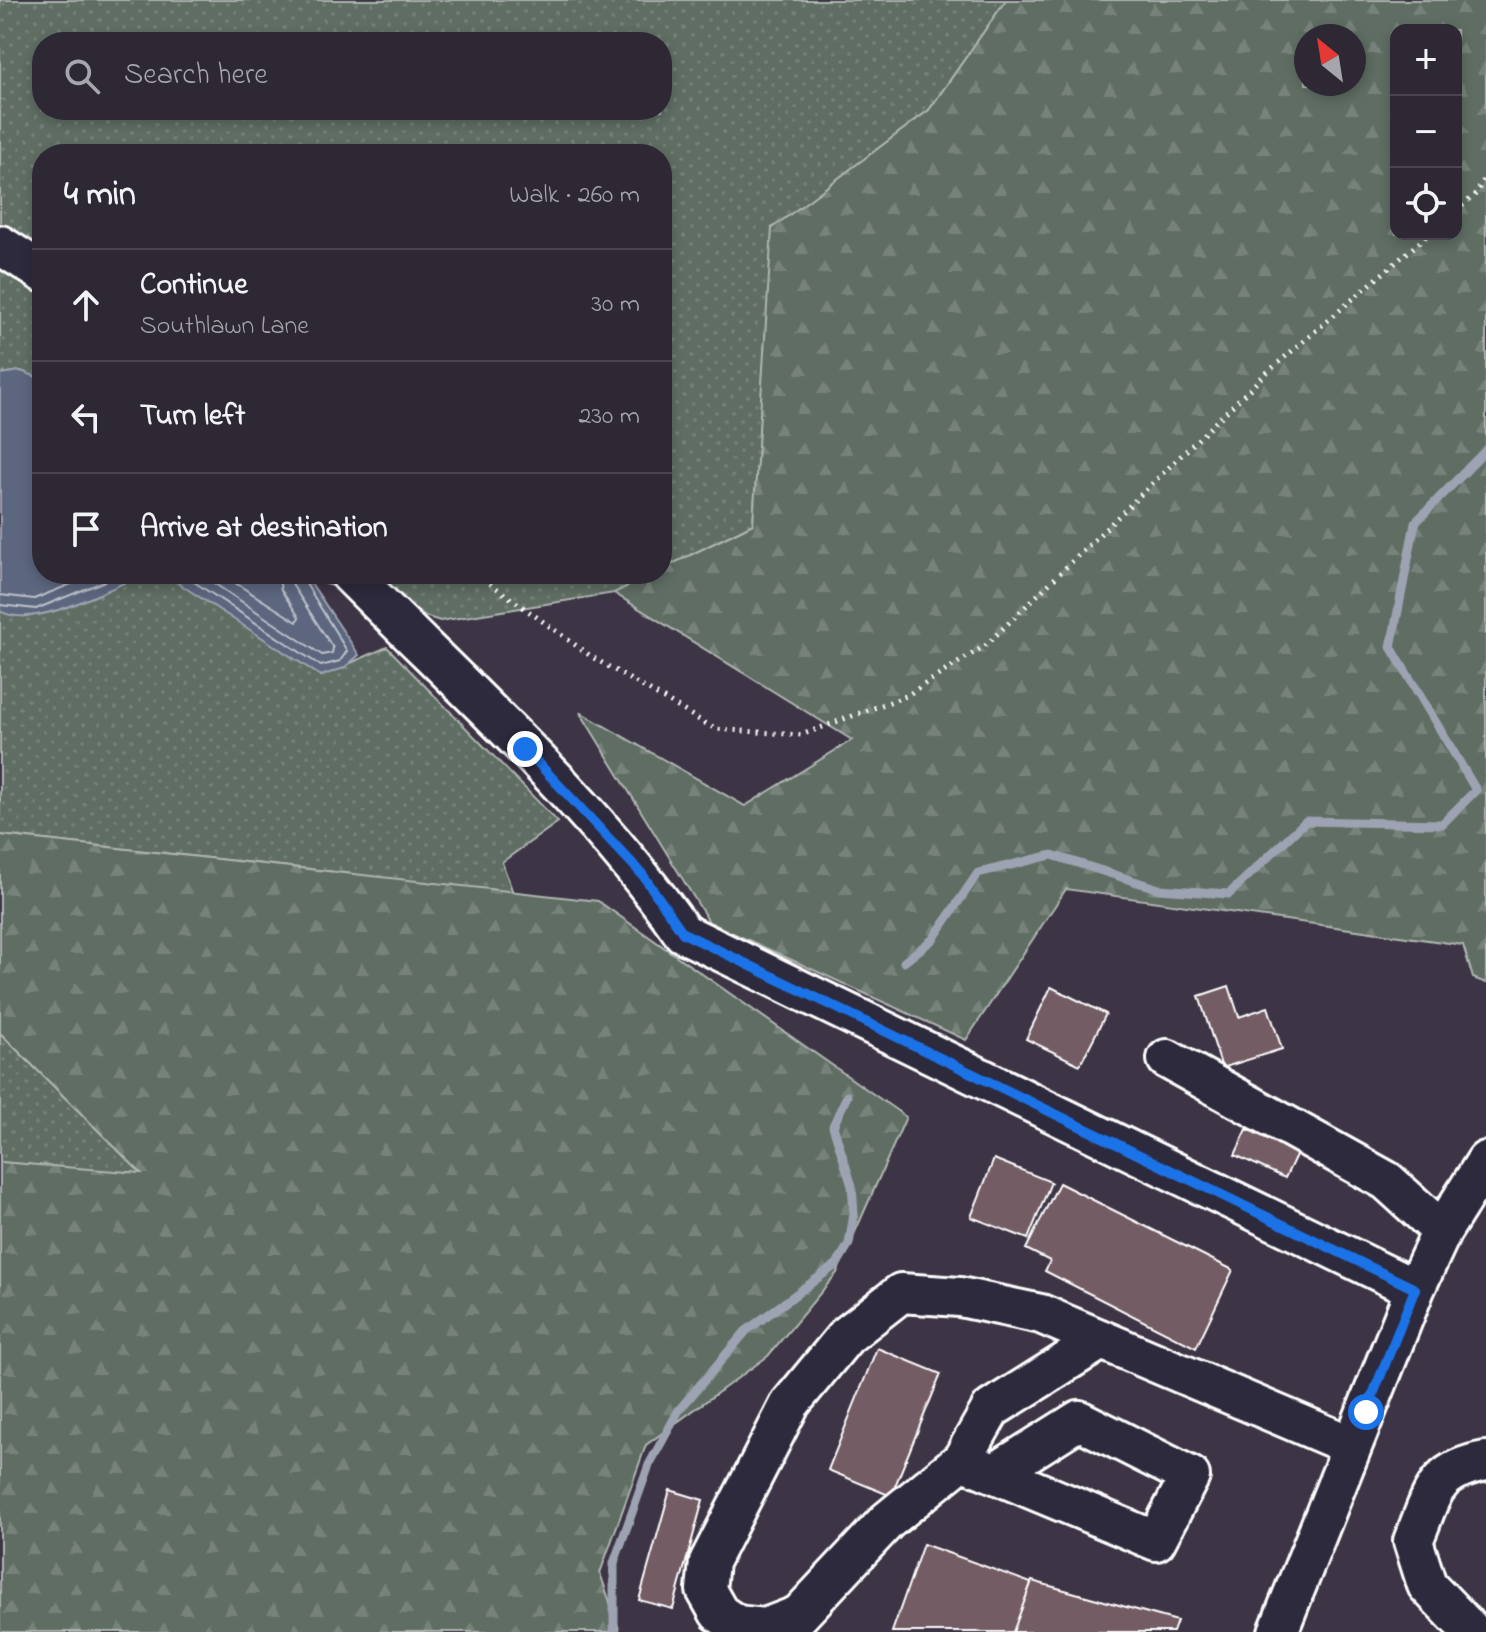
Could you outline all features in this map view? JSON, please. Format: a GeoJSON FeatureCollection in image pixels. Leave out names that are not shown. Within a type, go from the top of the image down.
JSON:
{"type":"FeatureCollection","features":[{"type":"Feature","properties":{"kind":"street"},"geometry":{"type":"LineString","coordinates":[[0,245],[32,266]]}},
{"type":"Feature","properties":{"kind":"street"},"geometry":{"type":"LineString","coordinates":[[360,584],[525,749],[642,874],[683,933],[1415,1289]]}},
{"type":"Feature","properties":{"kind":"street"},"geometry":{"type":"LineString","coordinates":[[1167,1059],[1387,1181],[1442,1231]]}},
{"type":"Feature","properties":{"kind":"street"},"geometry":{"type":"LineString","coordinates":[[1278,1632],[1415,1289],[1442,1231],[1486,1161]]}},
{"type":"Feature","properties":{"kind":"street"},"geometry":{"type":"LineString","coordinates":[[1101,1340],[991,1409],[978,1467],[887,1521],[799,1615],[765,1628],[737,1625],[719,1613],[706,1590],[709,1562],[790,1404],[846,1336],[901,1293],[960,1297],[1041,1314],[1352,1446]]}},
{"type":"Feature","properties":{"kind":"street"},"geometry":{"type":"LineString","coordinates":[[1472,1632],[1427,1585],[1413,1541],[1438,1482],[1459,1466],[1486,1461]]}},
{"type":"Feature","properties":{"kind":"path"},"geometry":{"type":"LineString","coordinates":[[1462,206],[1476,194],[1486,176]]}},
{"type":"Feature","properties":{"kind":"path"},"geometry":{"type":"LineString","coordinates":[[491,584],[592,657],[715,729],[801,735],[906,696],[986,645],[1264,375],[1422,240]]}},
{"type":"Feature","properties":{"kind":"green space"},"geometry":{"type":"Polygon","coordinates":[[[0,0],[1006,0],[929,110],[773,228],[753,524],[672,564],[672,144],[32,144],[32,375],[21,371],[0,374],[0,0]]]}},
{"type":"Feature","properties":{"kind":"green space"},"geometry":{"type":"Polygon","coordinates":[[[1006,0],[1486,0],[1486,983],[1473,978],[1463,945],[1066,889],[966,1040],[709,922],[580,712],[745,806],[852,740],[614,593],[632,584],[672,584],[672,564],[753,524],[772,228],[929,110],[1006,0]]]}},
{"type":"Feature","properties":{"kind":"green space"},"geometry":{"type":"Polygon","coordinates":[[[121,584],[182,584],[321,676],[387,647],[558,822],[502,862],[531,943],[425,925],[353,874],[0,835],[0,611],[15,616],[32,616],[121,584]]]}},
{"type":"Feature","properties":{"kind":"green space"},"geometry":{"type":"Polygon","coordinates":[[[326,584],[632,584],[614,593],[440,621],[326,584]]]}},
{"type":"Feature","properties":{"kind":"green space"},"geometry":{"type":"Polygon","coordinates":[[[0,835],[598,901],[906,1117],[837,1273],[768,1356],[646,1445],[600,1573],[620,1632],[0,1632],[0,1162],[141,1173],[0,1033],[0,835]]]}},
{"type":"Feature","properties":{"kind":"green space"},"geometry":{"type":"Polygon","coordinates":[[[0,1033],[142,1174],[0,1162],[0,1033]]]}},
{"type":"Feature","properties":{"kind":"water"},"geometry":{"type":"Polygon","coordinates":[[[21,371],[32,375],[32,584],[121,584],[72,605],[32,616],[15,616],[0,611],[0,374],[21,371]]]}},
{"type":"Feature","properties":{"kind":"water"},"geometry":{"type":"Polygon","coordinates":[[[179,584],[312,584],[359,655],[344,668],[321,676],[179,584]]]}},
{"type":"Feature","properties":{"kind":"building"},"geometry":{"type":"Polygon","coordinates":[[[1229,986],[1239,1017],[1268,1007],[1282,1049],[1222,1068],[1199,996],[1229,986]]]}},
{"type":"Feature","properties":{"kind":"building"},"geometry":{"type":"Polygon","coordinates":[[[1051,987],[1106,1014],[1080,1065],[1026,1039],[1051,987]]]}},
{"type":"Feature","properties":{"kind":"building"},"geometry":{"type":"Polygon","coordinates":[[[1247,1129],[1297,1153],[1285,1178],[1235,1155],[1247,1129]]]}},
{"type":"Feature","properties":{"kind":"building"},"geometry":{"type":"Polygon","coordinates":[[[994,1159],[1051,1182],[1028,1239],[971,1217],[994,1159]]]}},
{"type":"Feature","properties":{"kind":"building"},"geometry":{"type":"Polygon","coordinates":[[[1059,1183],[1233,1270],[1196,1348],[1045,1271],[1050,1261],[1026,1249],[1059,1183]]]}},
{"type":"Feature","properties":{"kind":"building"},"geometry":{"type":"Polygon","coordinates":[[[877,1348],[941,1374],[891,1496],[828,1470],[877,1348]]]}},
{"type":"Feature","properties":{"kind":"building"},"geometry":{"type":"Polygon","coordinates":[[[670,1490],[703,1500],[673,1609],[639,1600],[670,1490]]]}},
{"type":"Feature","properties":{"kind":"building"},"geometry":{"type":"Polygon","coordinates":[[[923,1544],[1031,1583],[1013,1632],[892,1632],[923,1544]]]}},
{"type":"Feature","properties":{"kind":"building"},"geometry":{"type":"Polygon","coordinates":[[[1032,1581],[1177,1621],[1173,1632],[1013,1632],[1032,1581]]]}},
{"type":"Feature","properties":{"kind":"waterway"},"geometry":{"type":"LineString","coordinates":[[904,962],[933,939],[978,873],[1052,855],[1159,889],[1229,894],[1306,821],[1442,824],[1476,790],[1391,647],[1415,523],[1486,450]]}},
{"type":"Feature","properties":{"kind":"waterway"},"geometry":{"type":"LineString","coordinates":[[614,1632],[614,1563],[649,1465],[679,1410],[746,1331],[837,1264],[849,1244],[854,1214],[852,1186],[833,1126],[847,1096]]}},
{"type":"Feature","properties":{"kind":"route"},"geometry":{"type":"LineString","coordinates":[[525,749],[642,874],[683,933],[1415,1289],[1366,1412]]}}]}
